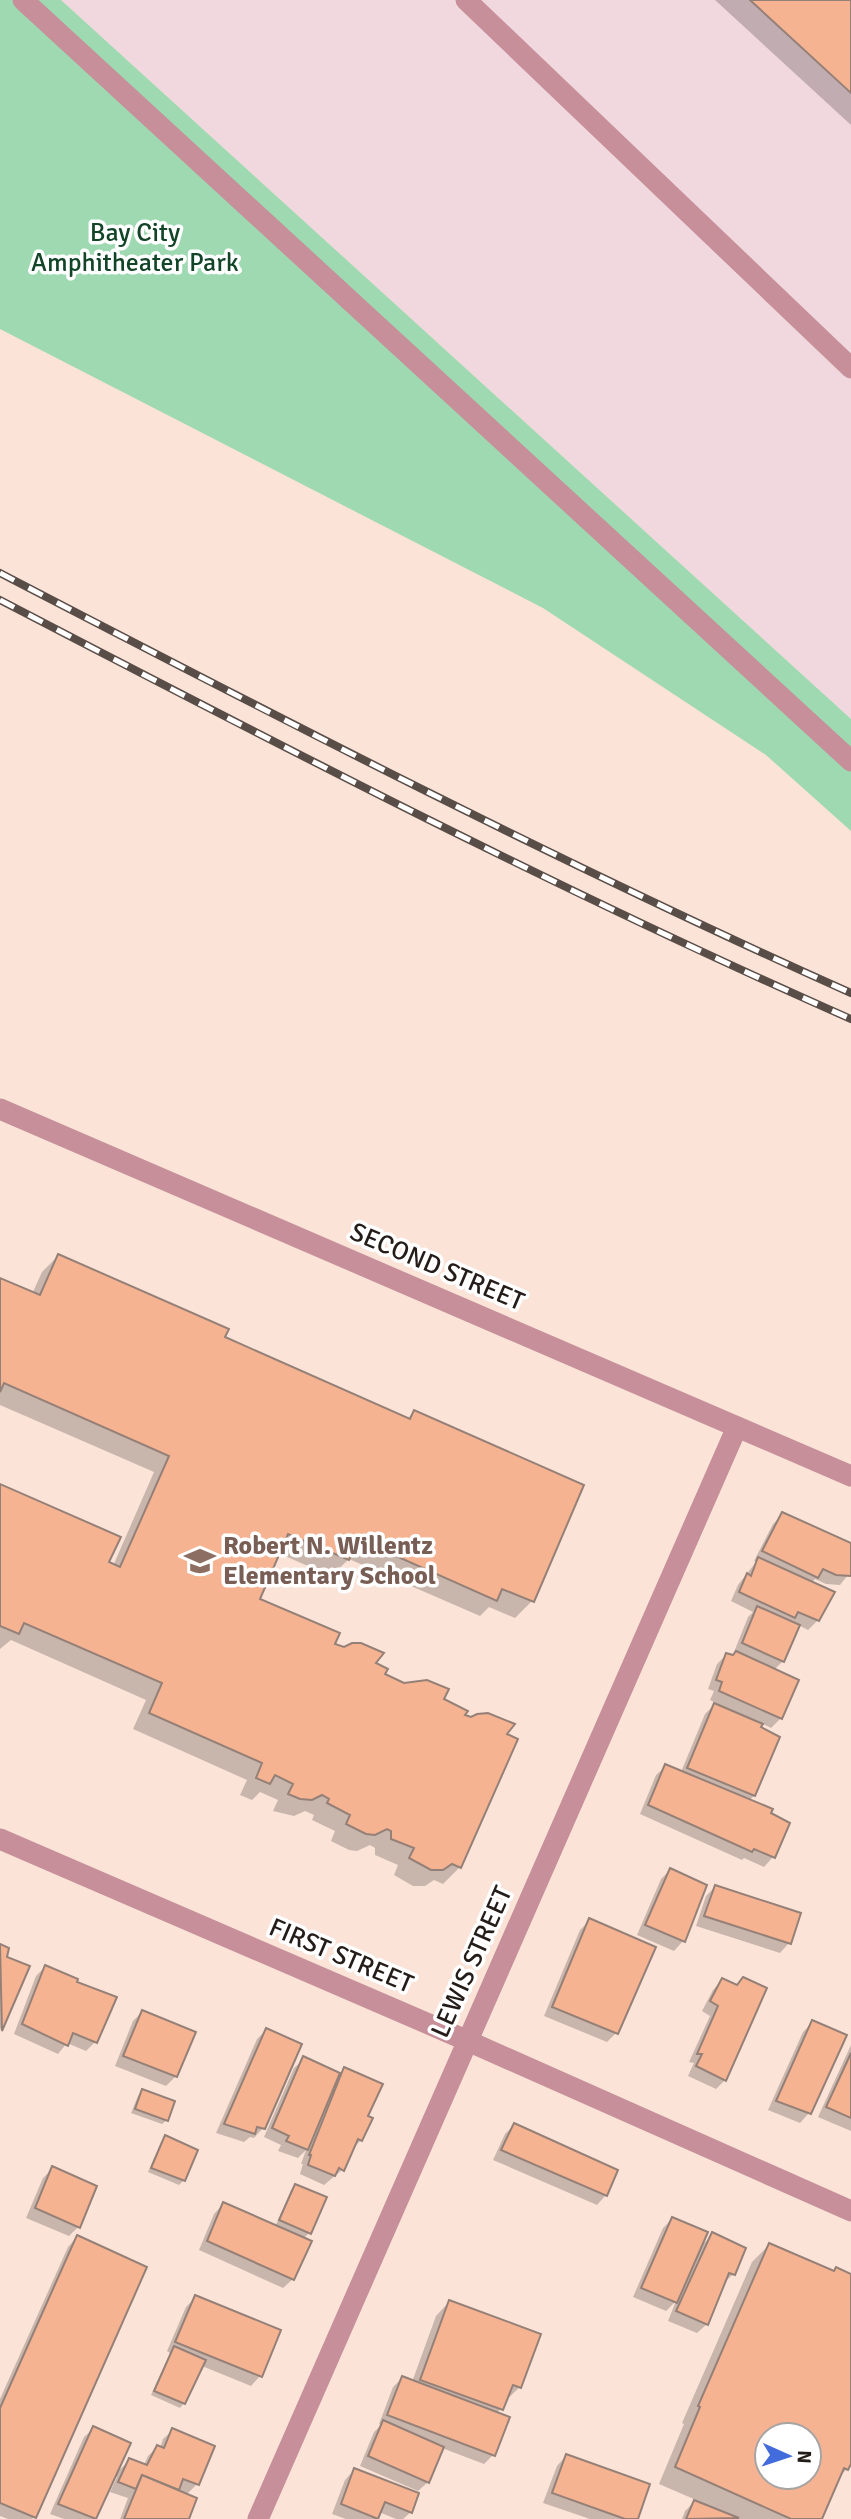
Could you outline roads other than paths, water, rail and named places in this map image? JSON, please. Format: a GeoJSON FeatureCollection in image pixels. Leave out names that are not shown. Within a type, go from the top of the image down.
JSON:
{"type":"FeatureCollection","features":[{"type":"Feature","properties":{"kind":"street"},"geometry":{"type":"LineString","coordinates":[[23,0],[851,761]]}},
{"type":"Feature","properties":{"kind":"street"},"geometry":{"type":"LineString","coordinates":[[466,0],[851,368]]}},
{"type":"Feature","properties":{"kind":"street","name":"SECOND STREET"},"geometry":{"type":"LineString","coordinates":[[0,1109],[851,1476]]}},
{"type":"Feature","properties":{"kind":"street","name":"LEWIS STREET"},"geometry":{"type":"LineString","coordinates":[[258,2519],[737,1427]]}},
{"type":"Feature","properties":{"kind":"street","name":"FIRST STREET"},"geometry":{"type":"LineString","coordinates":[[0,1839],[468,2041],[851,2211]]}},
{"type":"Feature","properties":{"kind":"railway"},"geometry":{"type":"LineString","coordinates":[[0,573],[529,842],[851,993]]}},
{"type":"Feature","properties":{"kind":"railway"},"geometry":{"type":"LineString","coordinates":[[0,600],[529,869],[851,1019]]}},
{"type":"Feature","properties":{"kind":"place","name":"Robert N. Willentz Elementary School"},"geometry":{"type":"Point","coordinates":[200,1561]}},
{"type":"Feature","properties":{"kind":"park label","name":"Bay City Amphitheater Park"},"geometry":{"type":"Point","coordinates":[135,248]}}]}
